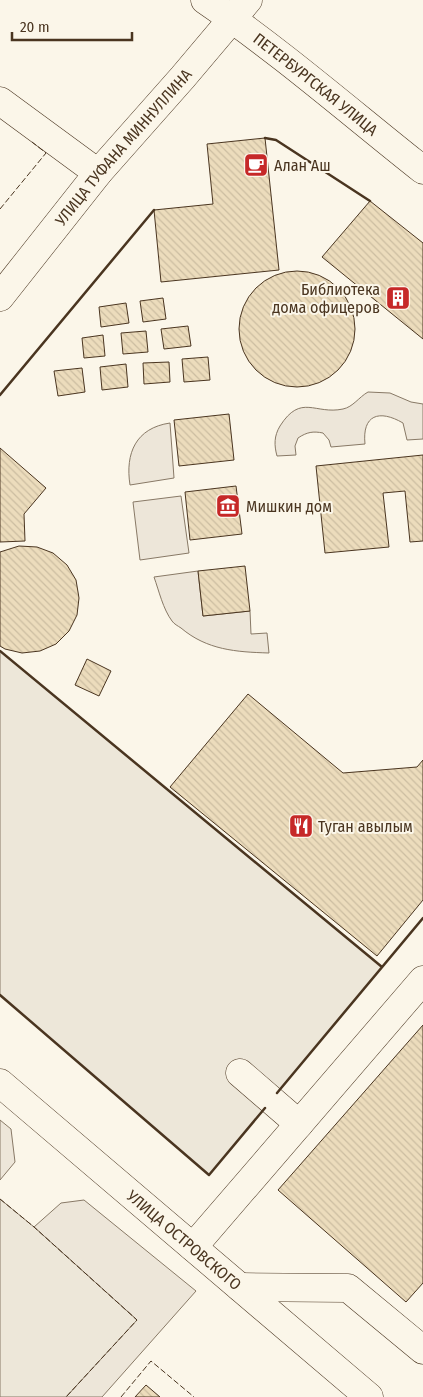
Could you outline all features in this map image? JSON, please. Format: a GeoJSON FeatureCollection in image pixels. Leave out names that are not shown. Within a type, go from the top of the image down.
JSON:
{"type":"FeatureCollection","features":[{"type":"Feature","properties":{"kind":"street","name":"ПЕТЕРБУРГСКАЯ УЛИЦА"},"geometry":{"type":"LineString","coordinates":[[205,0],[240,10],[423,170]]}},
{"type":"Feature","properties":{"kind":"street","name":"УЛИЦА ТУФАНА МИННУЛЛИНА"},"geometry":{"type":"LineString","coordinates":[[0,297],[98,173],[240,10]]}},
{"type":"Feature","properties":{"kind":"street"},"geometry":{"type":"LineString","coordinates":[[0,101],[98,173]]}},
{"type":"Feature","properties":{"kind":"street"},"geometry":{"type":"LineString","coordinates":[[193,1247],[423,980]]}},
{"type":"Feature","properties":{"kind":"street"},"geometry":{"type":"LineString","coordinates":[[240,1073],[299,1124]]}},
{"type":"Feature","properties":{"kind":"street","name":"УЛИЦА ОСТРОВСКОГО"},"geometry":{"type":"LineString","coordinates":[[0,1084],[369,1397]]}},
{"type":"Feature","properties":{"kind":"street"},"geometry":{"type":"LineString","coordinates":[[240,1287],[348,1288],[423,1350]]}},
{"type":"Feature","properties":{"kind":"shaded area"},"geometry":{"type":"Polygon","coordinates":[[[368,392],[390,393],[411,402],[423,404],[423,439],[407,440],[403,423],[387,416],[380,416],[374,417],[369,421],[366,427],[365,444],[331,447],[329,440],[323,433],[316,432],[304,434],[298,438],[295,446],[296,455],[277,456],[275,444],[277,433],[280,426],[295,410],[309,407],[324,410],[343,409],[368,392]]]}},
{"type":"Feature","properties":{"kind":"shaded area"},"geometry":{"type":"Polygon","coordinates":[[[170,423],[174,478],[130,485],[129,463],[135,444],[149,430],[170,423]]]}},
{"type":"Feature","properties":{"kind":"shaded area"},"geometry":{"type":"Polygon","coordinates":[[[181,496],[189,553],[140,560],[133,502],[181,496]]]}},
{"type":"Feature","properties":{"kind":"shaded area"},"geometry":{"type":"Polygon","coordinates":[[[198,571],[203,616],[250,611],[251,634],[267,633],[269,653],[245,652],[212,645],[201,641],[173,622],[164,605],[154,577],[198,571]]]}},
{"type":"Feature","properties":{"kind":"shaded area"},"geometry":{"type":"Polygon","coordinates":[[[0,651],[382,967],[209,1175],[0,995],[0,651]]]}},
{"type":"Feature","properties":{"kind":"shaded area"},"geometry":{"type":"Polygon","coordinates":[[[0,1120],[11,1129],[15,1162],[0,1180],[0,1120]]]}},
{"type":"Feature","properties":{"kind":"shaded area"},"geometry":{"type":"Polygon","coordinates":[[[0,1199],[34,1227],[137,1320],[66,1397],[0,1397],[0,1199]]]}},
{"type":"Feature","properties":{"kind":"shaded area"},"geometry":{"type":"Polygon","coordinates":[[[84,1200],[196,1291],[102,1397],[66,1397],[136,1319],[34,1227],[61,1203],[84,1200]]]}},
{"type":"Feature","properties":{"kind":"building"},"geometry":{"type":"Polygon","coordinates":[[[265,138],[279,270],[161,282],[154,210],[213,204],[207,144],[265,138]]]}},
{"type":"Feature","properties":{"kind":"building","name":"Библиотека дома офицеров"},"geometry":{"type":"Polygon","coordinates":[[[370,201],[423,243],[423,339],[322,257],[370,201]]]}},
{"type":"Feature","properties":{"kind":"building"},"geometry":{"type":"Polygon","coordinates":[[[297,271],[319,275],[338,288],[351,307],[355,329],[351,351],[338,370],[319,383],[297,387],[275,383],[256,370],[243,351],[239,329],[243,307],[256,288],[275,275],[297,271]]]}},
{"type":"Feature","properties":{"kind":"building"},"geometry":{"type":"Polygon","coordinates":[[[163,298],[166,319],[143,322],[140,301],[163,298]]]}},
{"type":"Feature","properties":{"kind":"building"},"geometry":{"type":"Polygon","coordinates":[[[126,303],[129,323],[101,327],[99,307],[126,303]]]}},
{"type":"Feature","properties":{"kind":"building"},"geometry":{"type":"Polygon","coordinates":[[[188,326],[191,346],[164,349],[161,329],[188,326]]]}},
{"type":"Feature","properties":{"kind":"building"},"geometry":{"type":"Polygon","coordinates":[[[146,331],[148,352],[123,354],[121,333],[146,331]]]}},
{"type":"Feature","properties":{"kind":"building"},"geometry":{"type":"Polygon","coordinates":[[[103,335],[105,356],[84,358],[82,338],[103,335]]]}},
{"type":"Feature","properties":{"kind":"building"},"geometry":{"type":"Polygon","coordinates":[[[208,357],[210,380],[184,382],[182,359],[208,357]]]}},
{"type":"Feature","properties":{"kind":"building"},"geometry":{"type":"Polygon","coordinates":[[[169,362],[170,382],[144,384],[143,363],[169,362]]]}},
{"type":"Feature","properties":{"kind":"building"},"geometry":{"type":"Polygon","coordinates":[[[126,364],[128,387],[102,390],[100,367],[126,364]]]}},
{"type":"Feature","properties":{"kind":"building"},"geometry":{"type":"Polygon","coordinates":[[[82,368],[85,392],[58,396],[54,371],[82,368]]]}},
{"type":"Feature","properties":{"kind":"building"},"geometry":{"type":"Polygon","coordinates":[[[229,414],[234,460],[179,466],[174,420],[229,414]]]}},
{"type":"Feature","properties":{"kind":"building"},"geometry":{"type":"Polygon","coordinates":[[[0,448],[46,488],[24,514],[25,541],[0,542],[0,448]]]}},
{"type":"Feature","properties":{"kind":"building"},"geometry":{"type":"Polygon","coordinates":[[[423,455],[423,541],[410,542],[405,491],[383,493],[389,547],[325,553],[316,466],[423,455]]]}},
{"type":"Feature","properties":{"kind":"building"},"geometry":{"type":"Polygon","coordinates":[[[236,486],[242,534],[190,540],[185,492],[236,486]]]}},
{"type":"Feature","properties":{"kind":"building"},"geometry":{"type":"Polygon","coordinates":[[[19,546],[37,547],[53,553],[67,565],[76,580],[79,598],[77,615],[69,631],[56,644],[40,651],[22,653],[0,646],[0,552],[19,546]]]}},
{"type":"Feature","properties":{"kind":"building"},"geometry":{"type":"Polygon","coordinates":[[[245,566],[250,611],[203,616],[198,571],[245,566]]]}},
{"type":"Feature","properties":{"kind":"building"},"geometry":{"type":"Polygon","coordinates":[[[87,659],[111,671],[99,696],[75,685],[87,659]]]}},
{"type":"Feature","properties":{"kind":"building"},"geometry":{"type":"Polygon","coordinates":[[[248,694],[343,773],[417,767],[423,760],[423,900],[377,956],[170,787],[248,694]]]}},
{"type":"Feature","properties":{"kind":"building"},"geometry":{"type":"Polygon","coordinates":[[[423,1025],[423,1283],[406,1302],[278,1190],[423,1025]]]}},
{"type":"Feature","properties":{"kind":"building"},"geometry":{"type":"Polygon","coordinates":[[[146,1385],[160,1397],[135,1397],[146,1385]]]}},
{"type":"Feature","properties":{"kind":"fence"},"geometry":{"type":"LineString","coordinates":[[0,209],[46,153],[32,142]]}},
{"type":"Feature","properties":{"kind":"fence"},"geometry":{"type":"LineString","coordinates":[[0,1199],[34,1227],[137,1320],[66,1397]]}},
{"type":"Feature","properties":{"kind":"fence"},"geometry":{"type":"LineString","coordinates":[[121,1397],[151,1361],[194,1397]]}},
{"type":"Feature","properties":{"kind":"wall"},"geometry":{"type":"LineString","coordinates":[[265,138],[276,140],[370,201]]}},
{"type":"Feature","properties":{"kind":"wall"},"geometry":{"type":"LineString","coordinates":[[0,395],[154,210]]}},
{"type":"Feature","properties":{"kind":"wall"},"geometry":{"type":"LineString","coordinates":[[0,651],[382,967]]}},
{"type":"Feature","properties":{"kind":"wall"},"geometry":{"type":"LineString","coordinates":[[277,1093],[423,918]]}},
{"type":"Feature","properties":{"kind":"wall"},"geometry":{"type":"LineString","coordinates":[[0,995],[209,1175],[265,1108]]}},
{"type":"Feature","properties":{"kind":"place","name":"Алан Аш"},"geometry":{"type":"Point","coordinates":[256,165]}},
{"type":"Feature","properties":{"kind":"place","name":"Библиотека дома офицеров"},"geometry":{"type":"Point","coordinates":[398,298]}},
{"type":"Feature","properties":{"kind":"place","name":"Мишкин дом"},"geometry":{"type":"Point","coordinates":[228,506]}},
{"type":"Feature","properties":{"kind":"place","name":"Туган авылым"},"geometry":{"type":"Point","coordinates":[301,826]}}]}
